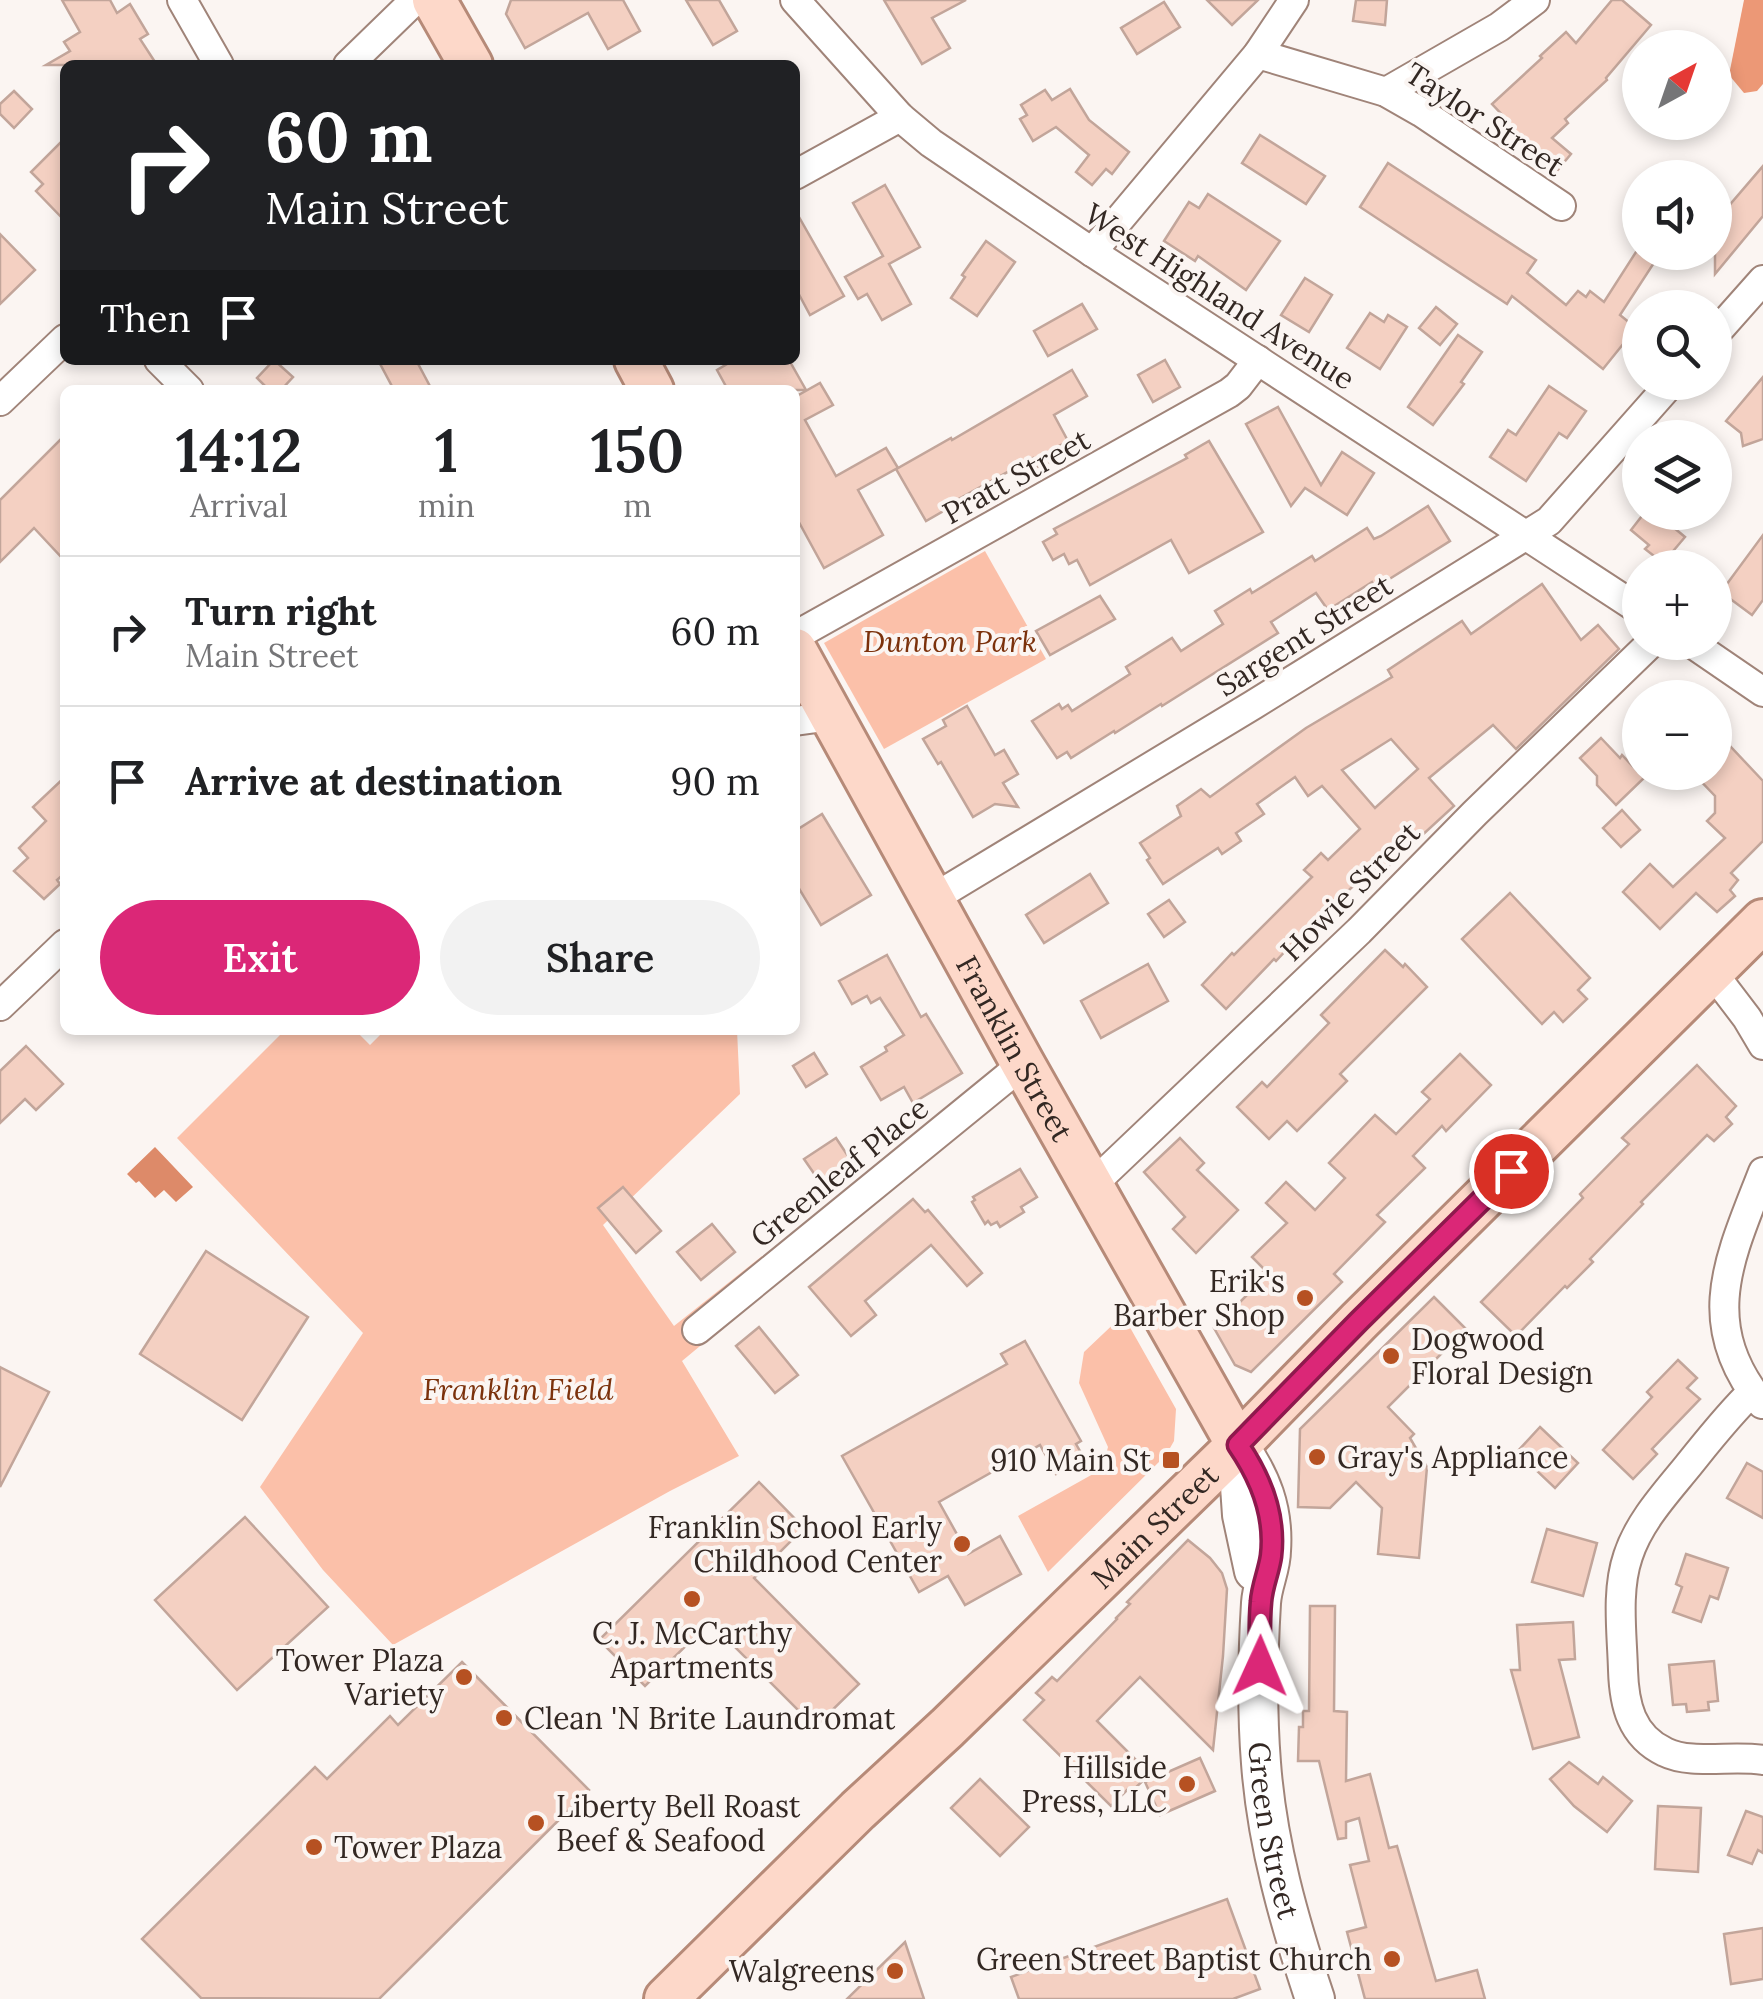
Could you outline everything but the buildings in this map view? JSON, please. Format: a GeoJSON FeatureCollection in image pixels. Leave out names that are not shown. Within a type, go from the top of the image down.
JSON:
{"type":"FeatureCollection","features":[{"type":"Feature","properties":{"kind":"main road"},"geometry":{"type":"LineString","coordinates":[[434,0],[468,60]]}},
{"type":"Feature","properties":{"kind":"main road","name":"Franklin Street"},"geometry":{"type":"LineString","coordinates":[[800,669],[813,718],[932,899],[1238,1445]]}},
{"type":"Feature","properties":{"kind":"main road","name":"Main Street"},"geometry":{"type":"LineString","coordinates":[[666,1999],[1238,1445],[1372,1307],[1763,921]]}},
{"type":"Feature","properties":{"kind":"street"},"geometry":{"type":"LineString","coordinates":[[182,0],[217,60]]}},
{"type":"Feature","properties":{"kind":"street"},"geometry":{"type":"LineString","coordinates":[[353,60],[415,0]]}},
{"type":"Feature","properties":{"kind":"street","name":"West Highland Avenue"},"geometry":{"type":"LineString","coordinates":[[795,0],[900,117],[931,143],[1622,598]]}},
{"type":"Feature","properties":{"kind":"street"},"geometry":{"type":"LineString","coordinates":[[1092,252],[1258,54],[1294,0]]}},
{"type":"Feature","properties":{"kind":"street"},"geometry":{"type":"LineString","coordinates":[[1386,92],[1500,27],[1535,0]]}},
{"type":"Feature","properties":{"kind":"street","name":"Taylor Street"},"geometry":{"type":"LineString","coordinates":[[1258,54],[1386,92],[1561,206]]}},
{"type":"Feature","properties":{"kind":"street"},"geometry":{"type":"LineString","coordinates":[[800,172],[900,117]]}},
{"type":"Feature","properties":{"kind":"street"},"geometry":{"type":"LineString","coordinates":[[1732,315],[1763,280]]}},
{"type":"Feature","properties":{"kind":"street"},"geometry":{"type":"LineString","coordinates":[[0,401],[60,344]]}},
{"type":"Feature","properties":{"kind":"street","name":"Pratt Street"},"geometry":{"type":"LineString","coordinates":[[800,633],[1229,393],[1258,360]]}},
{"type":"Feature","properties":{"kind":"street"},"geometry":{"type":"LineString","coordinates":[[164,365],[185,385]]}},
{"type":"Feature","properties":{"kind":"street","name":"Sargent Street"},"geometry":{"type":"LineString","coordinates":[[932,899],[1527,536],[1557,513],[1656,400]]}},
{"type":"Feature","properties":{"kind":"street","name":"Howie Street"},"geometry":{"type":"LineString","coordinates":[[1092,1185],[1633,660]]}},
{"type":"Feature","properties":{"kind":"street"},"geometry":{"type":"LineString","coordinates":[[1716,660],[1763,692]]}},
{"type":"Feature","properties":{"kind":"street"},"geometry":{"type":"LineString","coordinates":[[0,1006],[60,949]]}},
{"type":"Feature","properties":{"kind":"street"},"geometry":{"type":"LineString","coordinates":[[1712,972],[1763,1044]]}},
{"type":"Feature","properties":{"kind":"street","name":"Greenleaf Place"},"geometry":{"type":"LineString","coordinates":[[697,1330],[1023,1064]]}},
{"type":"Feature","properties":{"kind":"street"},"geometry":{"type":"LineString","coordinates":[[1763,1172],[1731,1256],[1724,1301],[1728,1342],[1757,1399],[1736,1407],[1644,1523],[1628,1556],[1622,1595],[1623,1690],[1634,1724],[1648,1741],[1667,1754],[1682,1758],[1739,1756],[1763,1760]]}},
{"type":"Feature","properties":{"kind":"street","name":"Green Street"},"geometry":{"type":"LineString","coordinates":[[1238,1445],[1242,1515],[1261,1598],[1260,1759],[1266,1813],[1288,1918],[1315,1999]]}},
{"type":"Feature","properties":{"kind":"green space","name":"Dunton Park"},"geometry":{"type":"Polygon","coordinates":[[[985,551],[1046,659],[884,749],[824,643],[985,551]]]}},
{"type":"Feature","properties":{"kind":"green space","name":"Franklin Field"},"geometry":{"type":"Polygon","coordinates":[[[280,1035],[360,1035],[370,1045],[380,1035],[737,1035],[740,1094],[603,1225],[674,1326],[762,1256],[764,1293],[682,1361],[739,1456],[393,1645],[323,1570],[260,1487],[363,1333],[177,1138],[280,1035]]]}},
{"type":"Feature","properties":{"kind":"green space"},"geometry":{"type":"Polygon","coordinates":[[[1123,1315],[1176,1409],[1174,1441],[1166,1455],[1048,1572],[1018,1516],[1102,1469],[1108,1447],[1079,1383],[1084,1352],[1123,1315]]]}},
{"type":"Feature","properties":{"kind":"shaded area"},"geometry":{"type":"Polygon","coordinates":[[[1744,0],[1763,0],[1763,84],[1757,91],[1744,93],[1732,79],[1744,0]]]}},
{"type":"Feature","properties":{"kind":"shaded area"},"geometry":{"type":"Polygon","coordinates":[[[155,1147],[193,1187],[176,1202],[164,1190],[155,1198],[127,1174],[155,1147]]]}},
{"type":"Feature","properties":{"kind":"place","name":"Erik's Barber Shop"},"geometry":{"type":"Point","coordinates":[1305,1298]}},
{"type":"Feature","properties":{"kind":"place","name":"Dogwood Floral Design"},"geometry":{"type":"Point","coordinates":[1391,1356]}},
{"type":"Feature","properties":{"kind":"place","name":"Gray's Appliance"},"geometry":{"type":"Point","coordinates":[1317,1457]}},
{"type":"Feature","properties":{"kind":"place","name":"910 Main St"},"geometry":{"type":"Point","coordinates":[1171,1460]}},
{"type":"Feature","properties":{"kind":"place","name":"Franklin School Early Childhood Center"},"geometry":{"type":"Point","coordinates":[962,1544]}},
{"type":"Feature","properties":{"kind":"place","name":"C. J. McCarthy Apartments"},"geometry":{"type":"Point","coordinates":[692,1599]}},
{"type":"Feature","properties":{"kind":"place","name":"Tower Plaza Variety"},"geometry":{"type":"Point","coordinates":[464,1677]}},
{"type":"Feature","properties":{"kind":"place","name":"Clean 'N Brite Laundromat"},"geometry":{"type":"Point","coordinates":[504,1718]}},
{"type":"Feature","properties":{"kind":"place","name":"Hillside Press, LLC"},"geometry":{"type":"Point","coordinates":[1187,1784]}},
{"type":"Feature","properties":{"kind":"place","name":"Liberty Bell Roast Beef & Seafood"},"geometry":{"type":"Point","coordinates":[536,1823]}},
{"type":"Feature","properties":{"kind":"place","name":"Tower Plaza"},"geometry":{"type":"Point","coordinates":[314,1847]}},
{"type":"Feature","properties":{"kind":"place","name":"Green Street Baptist Church"},"geometry":{"type":"Point","coordinates":[1392,1959]}},
{"type":"Feature","properties":{"kind":"place","name":"Walgreens"},"geometry":{"type":"Point","coordinates":[895,1971]}},
{"type":"Feature","properties":{"kind":"route"},"geometry":{"type":"LineString","coordinates":[[1260,1666],[1261,1598],[1272,1552],[1269,1515],[1261,1481],[1238,1445],[1511,1171]]}}]}
